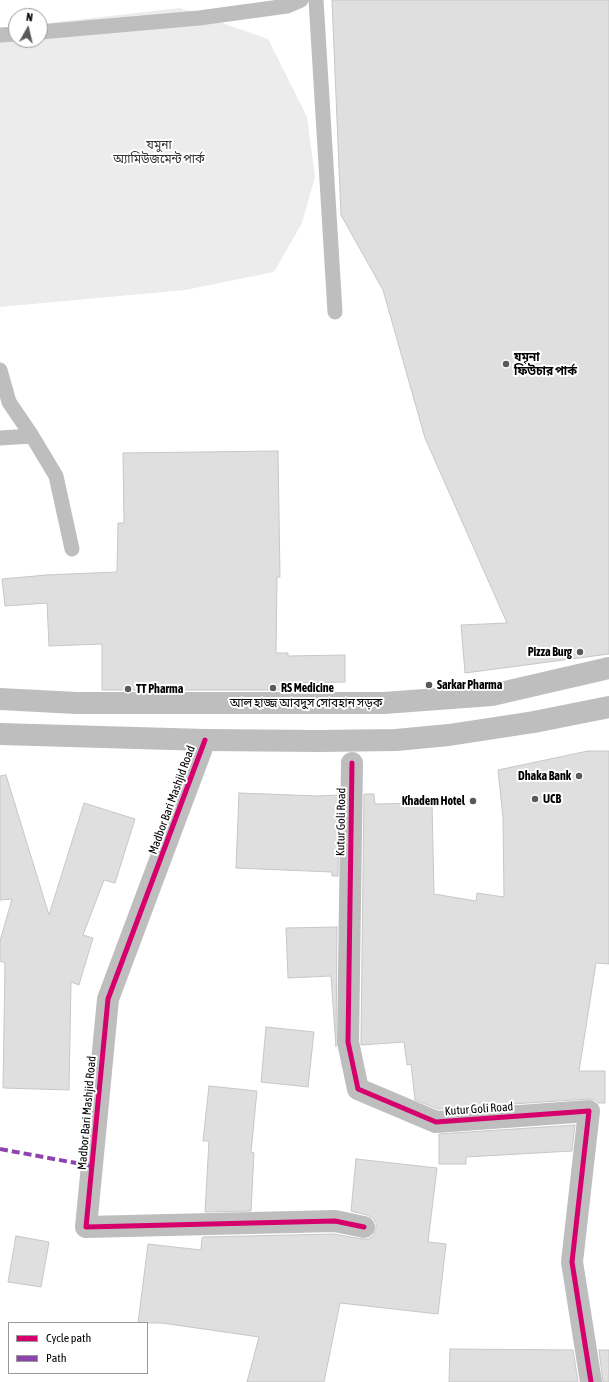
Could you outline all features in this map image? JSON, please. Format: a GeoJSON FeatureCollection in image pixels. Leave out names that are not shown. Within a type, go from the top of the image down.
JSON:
{"type":"FeatureCollection","features":[{"type":"Feature","properties":{"kind":"street","name":"আল হাজ্জ আবদুস সোবহান সড়ক"},"geometry":{"type":"LineString","coordinates":[[0,699],[84,703],[384,703],[492,694],[609,668]]}},
{"type":"Feature","properties":{"kind":"street"},"geometry":{"type":"LineString","coordinates":[[0,734],[205,740],[396,740],[449,735],[534,722],[609,707]]}},
{"type":"Feature","properties":{"kind":"street","name":"Madbor Bari Mashjid Road"},"geometry":{"type":"LineString","coordinates":[[205,740],[108,999],[86,1227],[335,1221],[364,1227]]}},
{"type":"Feature","properties":{"kind":"street","name":"Kutur Goli Road"},"geometry":{"type":"LineString","coordinates":[[352,763],[348,1042],[358,1089],[436,1122],[589,1111],[572,1262],[591,1382]]}},
{"type":"Feature","properties":{"kind":"lane"},"geometry":{"type":"LineString","coordinates":[[48,31],[199,18],[287,6],[301,0]]}},
{"type":"Feature","properties":{"kind":"lane"},"geometry":{"type":"LineString","coordinates":[[316,0],[335,312]]}},
{"type":"Feature","properties":{"kind":"lane"},"geometry":{"type":"LineString","coordinates":[[0,370],[9,402],[56,476],[72,549]]}},
{"type":"Feature","properties":{"kind":"lane"},"geometry":{"type":"LineString","coordinates":[[0,438],[32,436]]}},
{"type":"Feature","properties":{"kind":"green space","name":"যমুনা অ্যামিউজমেন্ট পার্ক"},"geometry":{"type":"Polygon","coordinates":[[[180,8],[268,39],[307,117],[315,177],[302,223],[274,272],[185,290],[0,307],[0,28],[8,28],[8,48],[48,48],[48,23],[180,8]]]}},
{"type":"Feature","properties":{"kind":"building","name":"যমুনা ফিউচার পার্ক"},"geometry":{"type":"Polygon","coordinates":[[[332,0],[609,0],[609,654],[465,673],[461,625],[507,623],[425,438],[383,290],[341,215],[332,0]]]}},
{"type":"Feature","properties":{"kind":"building"},"geometry":{"type":"Polygon","coordinates":[[[278,451],[280,577],[277,577],[276,653],[288,653],[288,656],[345,655],[345,682],[288,683],[287,690],[102,690],[102,644],[49,646],[47,603],[5,606],[2,579],[46,575],[117,572],[118,523],[124,523],[123,453],[278,451]]]}},
{"type":"Feature","properties":{"kind":"building"},"geometry":{"type":"Polygon","coordinates":[[[588,751],[609,751],[609,964],[596,963],[579,1071],[605,1071],[605,1103],[598,1103],[595,1100],[588,1099],[438,1109],[415,1100],[411,1064],[407,1065],[404,1042],[361,1045],[364,794],[374,794],[375,804],[432,803],[434,894],[476,901],[477,893],[504,897],[503,818],[498,770],[588,751]]]}},
{"type":"Feature","properties":{"kind":"building"},"geometry":{"type":"Polygon","coordinates":[[[6,775],[49,915],[84,803],[135,819],[115,883],[104,880],[83,935],[93,938],[79,985],[71,982],[69,1090],[3,1088],[5,963],[0,961],[0,941],[12,899],[0,900],[0,776],[6,775]]]}},
{"type":"Feature","properties":{"kind":"building"},"geometry":{"type":"Polygon","coordinates":[[[239,793],[319,796],[339,795],[338,876],[332,876],[332,872],[236,868],[239,793]]]}},
{"type":"Feature","properties":{"kind":"building"},"geometry":{"type":"Polygon","coordinates":[[[337,927],[336,1047],[331,976],[288,978],[286,928],[337,927]]]}},
{"type":"Feature","properties":{"kind":"building"},"geometry":{"type":"Polygon","coordinates":[[[266,1027],[314,1032],[308,1087],[261,1082],[266,1027]]]}},
{"type":"Feature","properties":{"kind":"building"},"geometry":{"type":"Polygon","coordinates":[[[209,1086],[257,1091],[251,1152],[254,1153],[251,1211],[205,1212],[209,1141],[203,1141],[209,1086]]]}},
{"type":"Feature","properties":{"kind":"building"},"geometry":{"type":"Polygon","coordinates":[[[575,1125],[572,1151],[466,1157],[466,1164],[439,1164],[439,1134],[575,1125]]]}},
{"type":"Feature","properties":{"kind":"building"},"geometry":{"type":"Polygon","coordinates":[[[356,1159],[437,1168],[428,1242],[446,1244],[438,1314],[340,1303],[324,1382],[247,1382],[259,1337],[162,1323],[138,1322],[148,1244],[201,1250],[203,1237],[334,1234],[368,1239],[373,1236],[376,1229],[376,1223],[373,1218],[351,1211],[356,1159]]]}},
{"type":"Feature","properties":{"kind":"building"},"geometry":{"type":"Polygon","coordinates":[[[16,1236],[49,1242],[41,1287],[8,1282],[16,1236]]]}},
{"type":"Feature","properties":{"kind":"building"},"geometry":{"type":"Polygon","coordinates":[[[450,1349],[573,1350],[578,1382],[449,1382],[450,1349]]]}},
{"type":"Feature","properties":{"kind":"building"},"geometry":{"type":"Polygon","coordinates":[[[599,1350],[609,1350],[609,1382],[603,1382],[599,1350]]]}},
{"type":"Feature","properties":{"kind":"marked path"},"geometry":{"type":"LineString","coordinates":[[0,1149],[92,1166]]}},
{"type":"Feature","properties":{"kind":"cycle path"},"geometry":{"type":"LineString","coordinates":[[205,740],[108,999],[86,1227],[335,1221],[364,1227]]}},
{"type":"Feature","properties":{"kind":"cycle path"},"geometry":{"type":"LineString","coordinates":[[352,763],[348,1042],[358,1089],[436,1122],[589,1111],[572,1262],[591,1382]]}},
{"type":"Feature","properties":{"kind":"place","name":"যমুনা ফিউচার পার্ক"},"geometry":{"type":"Point","coordinates":[506,364]}},
{"type":"Feature","properties":{"kind":"place","name":"Pizza Burg"},"geometry":{"type":"Point","coordinates":[580,652]}},
{"type":"Feature","properties":{"kind":"place","name":"Sarkar Pharma"},"geometry":{"type":"Point","coordinates":[429,685]}},
{"type":"Feature","properties":{"kind":"place","name":"RS Medicine"},"geometry":{"type":"Point","coordinates":[273,688]}},
{"type":"Feature","properties":{"kind":"place","name":"TT Pharma"},"geometry":{"type":"Point","coordinates":[128,689]}},
{"type":"Feature","properties":{"kind":"place","name":"Dhaka Bank"},"geometry":{"type":"Point","coordinates":[579,776]}},
{"type":"Feature","properties":{"kind":"place","name":"UCB"},"geometry":{"type":"Point","coordinates":[535,799]}},
{"type":"Feature","properties":{"kind":"place","name":"Khadem Hotel"},"geometry":{"type":"Point","coordinates":[473,801]}}]}
